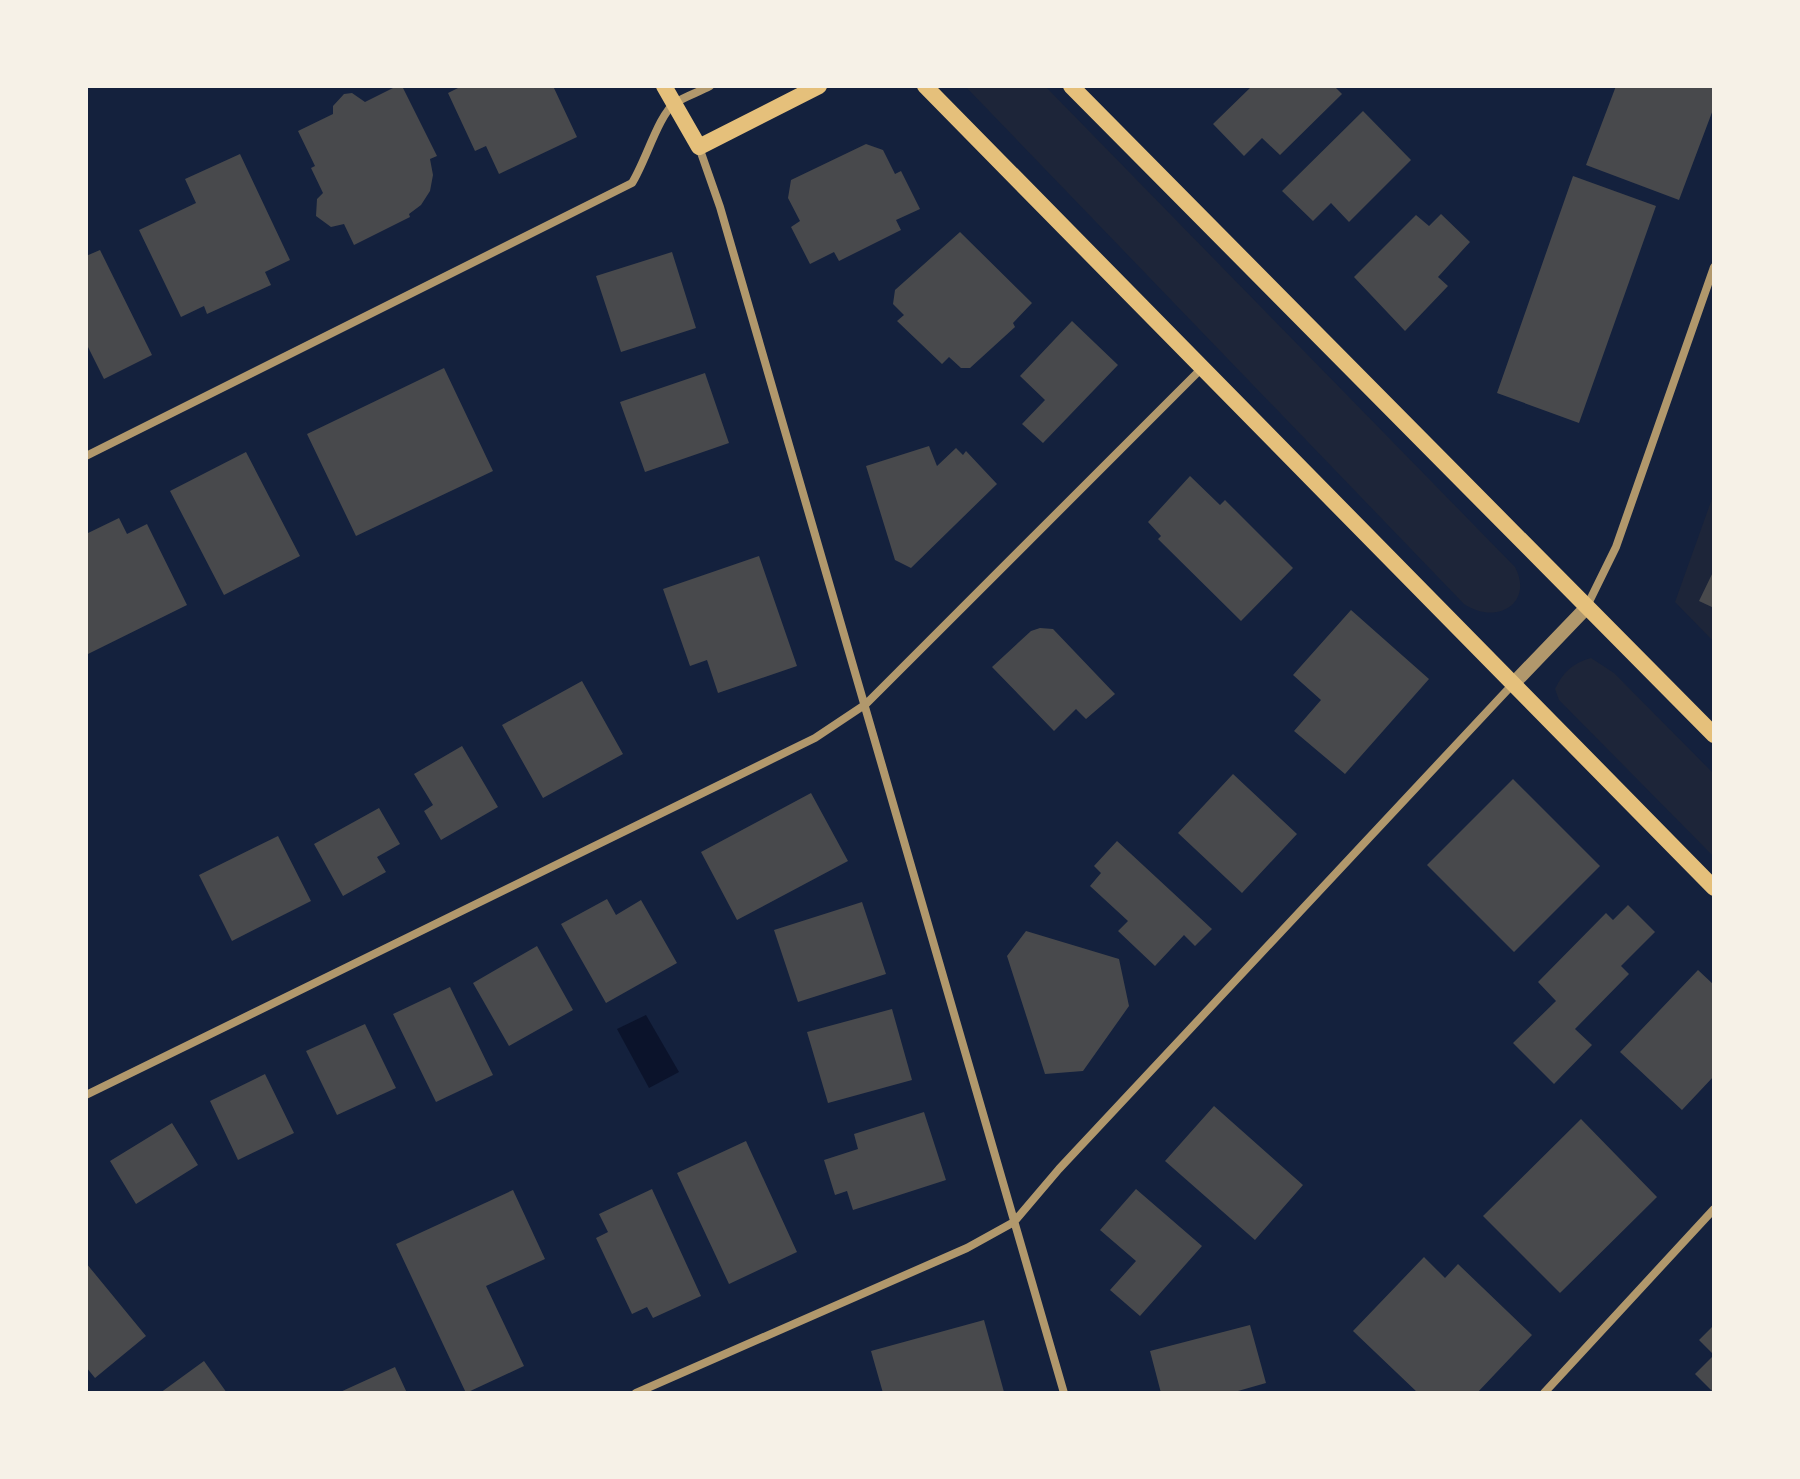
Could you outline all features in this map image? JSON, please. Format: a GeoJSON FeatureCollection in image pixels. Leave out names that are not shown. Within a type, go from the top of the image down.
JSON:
{"type":"FeatureCollection","features":[{"type":"Feature","properties":{"kind":"main road"},"geometry":{"type":"LineString","coordinates":[[664,86],[699,147],[819,86]]}},
{"type":"Feature","properties":{"kind":"main road"},"geometry":{"type":"LineString","coordinates":[[925,86],[1714,888]]}},
{"type":"Feature","properties":{"kind":"main road"},"geometry":{"type":"LineString","coordinates":[[1071,86],[1714,735]]}},
{"type":"Feature","properties":{"kind":"street"},"geometry":{"type":"LineString","coordinates":[[86,456],[632,183],[646,161],[661,121],[673,104],[710,86]]}},
{"type":"Feature","properties":{"kind":"street"},"geometry":{"type":"LineString","coordinates":[[699,147],[720,207],[866,704],[1064,1393]]}},
{"type":"Feature","properties":{"kind":"street"},"geometry":{"type":"LineString","coordinates":[[636,1393],[967,1248],[1014,1222],[1059,1169],[1587,607],[1616,547],[1714,267]]}},
{"type":"Feature","properties":{"kind":"street"},"geometry":{"type":"LineString","coordinates":[[86,1095],[815,738],[866,704],[1201,369]]}},
{"type":"Feature","properties":{"kind":"street"},"geometry":{"type":"LineString","coordinates":[[1544,1393],[1714,1209]]}},
{"type":"Feature","properties":{"kind":"shaded area"},"geometry":{"type":"Polygon","coordinates":[[[965,86],[1045,86],[1515,567],[1520,580],[1516,600],[1509,607],[1489,613],[1464,604],[965,86]]]}},
{"type":"Feature","properties":{"kind":"shaded area"},"geometry":{"type":"Polygon","coordinates":[[[1714,493],[1714,642],[1675,602],[1714,493]]]}},
{"type":"Feature","properties":{"kind":"shaded area"},"geometry":{"type":"Polygon","coordinates":[[[1591,658],[1614,673],[1714,774],[1714,857],[1559,700],[1555,689],[1561,678],[1569,669],[1591,658]]]}},
{"type":"Feature","properties":{"kind":"shaded area"},"geometry":{"type":"Polygon","coordinates":[[[646,1015],[679,1072],[649,1088],[617,1029],[646,1015]]]}},
{"type":"Feature","properties":{"kind":"building"},"geometry":{"type":"Polygon","coordinates":[[[402,86],[437,156],[430,159],[433,175],[430,191],[421,205],[409,214],[410,217],[354,245],[344,224],[331,227],[316,216],[317,199],[323,193],[311,168],[315,166],[298,131],[333,114],[333,106],[344,94],[352,93],[365,102],[402,86]]]}},
{"type":"Feature","properties":{"kind":"building"},"geometry":{"type":"Polygon","coordinates":[[[462,86],[553,86],[577,137],[499,174],[486,146],[475,151],[448,93],[462,86]]]}},
{"type":"Feature","properties":{"kind":"building"},"geometry":{"type":"Polygon","coordinates":[[[1252,86],[1334,86],[1342,94],[1280,155],[1262,138],[1244,156],[1213,124],[1252,86]]]}},
{"type":"Feature","properties":{"kind":"building"},"geometry":{"type":"Polygon","coordinates":[[[1616,86],[1714,86],[1714,107],[1679,200],[1586,165],[1616,86]]]}},
{"type":"Feature","properties":{"kind":"building"},"geometry":{"type":"Polygon","coordinates":[[[1363,111],[1411,160],[1349,222],[1331,203],[1313,221],[1282,191],[1363,111]]]}},
{"type":"Feature","properties":{"kind":"building"},"geometry":{"type":"Polygon","coordinates":[[[866,144],[883,150],[895,174],[901,171],[920,209],[896,220],[901,230],[839,261],[834,252],[810,264],[791,227],[800,221],[788,198],[791,180],[866,144]]]}},
{"type":"Feature","properties":{"kind":"building"},"geometry":{"type":"Polygon","coordinates":[[[240,154],[290,260],[265,272],[271,285],[207,314],[204,306],[181,317],[139,230],[196,203],[185,179],[240,154]]]}},
{"type":"Feature","properties":{"kind":"building"},"geometry":{"type":"Polygon","coordinates":[[[1573,176],[1656,206],[1579,423],[1497,393],[1573,176]]]}},
{"type":"Feature","properties":{"kind":"building"},"geometry":{"type":"Polygon","coordinates":[[[1441,214],[1470,242],[1438,277],[1448,286],[1405,331],[1354,277],[1416,215],[1429,226],[1441,214]]]}},
{"type":"Feature","properties":{"kind":"building"},"geometry":{"type":"Polygon","coordinates":[[[960,232],[1032,303],[1013,323],[1015,327],[970,368],[961,368],[949,357],[942,364],[897,321],[904,315],[893,304],[895,290],[960,232]]]}},
{"type":"Feature","properties":{"kind":"building"},"geometry":{"type":"Polygon","coordinates":[[[100,250],[152,355],[104,379],[86,343],[86,256],[100,250]]]}},
{"type":"Feature","properties":{"kind":"building"},"geometry":{"type":"Polygon","coordinates":[[[672,252],[696,328],[621,352],[596,276],[672,252]]]}},
{"type":"Feature","properties":{"kind":"building"},"geometry":{"type":"Polygon","coordinates":[[[1072,321],[1118,365],[1043,443],[1022,424],[1045,400],[1020,376],[1072,321]]]}},
{"type":"Feature","properties":{"kind":"building"},"geometry":{"type":"Polygon","coordinates":[[[444,368],[493,471],[356,536],[307,434],[444,368]]]}},
{"type":"Feature","properties":{"kind":"building"},"geometry":{"type":"Polygon","coordinates":[[[705,373],[729,443],[645,472],[620,402],[705,373]]]}},
{"type":"Feature","properties":{"kind":"building"},"geometry":{"type":"Polygon","coordinates":[[[929,446],[937,466],[956,448],[963,455],[966,451],[997,484],[911,568],[895,560],[866,466],[929,446]]]}},
{"type":"Feature","properties":{"kind":"building"},"geometry":{"type":"Polygon","coordinates":[[[246,452],[300,556],[224,595],[170,491],[246,452]]]}},
{"type":"Feature","properties":{"kind":"building"},"geometry":{"type":"Polygon","coordinates":[[[1190,476],[1220,505],[1225,500],[1293,568],[1241,621],[1158,539],[1161,536],[1148,522],[1190,476]]]}},
{"type":"Feature","properties":{"kind":"building"},"geometry":{"type":"Polygon","coordinates":[[[119,518],[127,534],[147,524],[187,605],[88,654],[86,534],[119,518]]]}},
{"type":"Feature","properties":{"kind":"building"},"geometry":{"type":"Polygon","coordinates":[[[759,556],[797,666],[718,693],[707,660],[690,666],[663,589],[759,556]]]}},
{"type":"Feature","properties":{"kind":"building"},"geometry":{"type":"Polygon","coordinates":[[[1714,570],[1714,608],[1699,601],[1714,570]]]}},
{"type":"Feature","properties":{"kind":"building"},"geometry":{"type":"Polygon","coordinates":[[[1351,610],[1429,679],[1345,774],[1294,731],[1321,700],[1293,675],[1351,610]]]}},
{"type":"Feature","properties":{"kind":"building"},"geometry":{"type":"Polygon","coordinates":[[[1053,629],[1115,694],[1086,719],[1076,709],[1054,731],[992,667],[1031,631],[1053,629]]]}},
{"type":"Feature","properties":{"kind":"building"},"geometry":{"type":"Polygon","coordinates":[[[582,681],[623,754],[543,798],[502,725],[582,681]]]}},
{"type":"Feature","properties":{"kind":"building"},"geometry":{"type":"Polygon","coordinates":[[[462,746],[498,807],[441,840],[424,811],[433,805],[414,774],[462,746]]]}},
{"type":"Feature","properties":{"kind":"building"},"geometry":{"type":"Polygon","coordinates":[[[1233,774],[1297,834],[1242,893],[1178,833],[1233,774]]]}},
{"type":"Feature","properties":{"kind":"building"},"geometry":{"type":"Polygon","coordinates":[[[1513,779],[1600,866],[1514,952],[1427,865],[1513,779]]]}},
{"type":"Feature","properties":{"kind":"building"},"geometry":{"type":"Polygon","coordinates":[[[811,793],[848,861],[737,920],[701,852],[811,793]]]}},
{"type":"Feature","properties":{"kind":"building"},"geometry":{"type":"Polygon","coordinates":[[[379,808],[400,844],[377,857],[386,872],[343,896],[314,844],[379,808]]]}},
{"type":"Feature","properties":{"kind":"building"},"geometry":{"type":"Polygon","coordinates":[[[278,836],[311,901],[232,941],[199,875],[278,836]]]}},
{"type":"Feature","properties":{"kind":"building"},"geometry":{"type":"Polygon","coordinates":[[[1117,841],[1212,929],[1195,946],[1184,935],[1155,966],[1118,931],[1128,921],[1090,886],[1101,873],[1094,866],[1117,841]]]}},
{"type":"Feature","properties":{"kind":"building"},"geometry":{"type":"Polygon","coordinates":[[[607,899],[616,915],[641,900],[677,963],[606,1003],[561,924],[607,899]]]}},
{"type":"Feature","properties":{"kind":"building"},"geometry":{"type":"Polygon","coordinates":[[[862,902],[886,974],[798,1002],[774,930],[862,902]]]}},
{"type":"Feature","properties":{"kind":"building"},"geometry":{"type":"Polygon","coordinates":[[[1628,905],[1655,932],[1621,966],[1629,974],[1575,1029],[1592,1045],[1554,1084],[1513,1043],[1556,1001],[1538,982],[1606,913],[1613,920],[1628,905]]]}},
{"type":"Feature","properties":{"kind":"building"},"geometry":{"type":"Polygon","coordinates":[[[1026,931],[1119,959],[1129,1006],[1083,1071],[1045,1074],[1007,956],[1026,931]]]}},
{"type":"Feature","properties":{"kind":"building"},"geometry":{"type":"Polygon","coordinates":[[[537,946],[573,1010],[509,1046],[473,983],[537,946]]]}},
{"type":"Feature","properties":{"kind":"building"},"geometry":{"type":"Polygon","coordinates":[[[1698,970],[1714,985],[1714,1076],[1682,1110],[1620,1052],[1698,970]]]}},
{"type":"Feature","properties":{"kind":"building"},"geometry":{"type":"Polygon","coordinates":[[[450,987],[493,1075],[436,1102],[393,1014],[450,987]]]}},
{"type":"Feature","properties":{"kind":"building"},"geometry":{"type":"Polygon","coordinates":[[[892,1009],[912,1080],[828,1103],[807,1032],[892,1009]]]}},
{"type":"Feature","properties":{"kind":"building"},"geometry":{"type":"Polygon","coordinates":[[[365,1024],[396,1088],[337,1115],[306,1051],[365,1024]]]}},
{"type":"Feature","properties":{"kind":"building"},"geometry":{"type":"Polygon","coordinates":[[[265,1074],[294,1133],[238,1160],[210,1101],[265,1074]]]}},
{"type":"Feature","properties":{"kind":"building"},"geometry":{"type":"Polygon","coordinates":[[[1214,1106],[1303,1185],[1255,1240],[1165,1161],[1214,1106]]]}},
{"type":"Feature","properties":{"kind":"building"},"geometry":{"type":"Polygon","coordinates":[[[924,1112],[946,1180],[853,1210],[847,1191],[835,1195],[824,1160],[858,1149],[854,1134],[924,1112]]]}},
{"type":"Feature","properties":{"kind":"building"},"geometry":{"type":"Polygon","coordinates":[[[1581,1119],[1657,1197],[1560,1293],[1483,1216],[1581,1119]]]}},
{"type":"Feature","properties":{"kind":"building"},"geometry":{"type":"Polygon","coordinates":[[[172,1123],[198,1165],[136,1204],[110,1161],[172,1123]]]}},
{"type":"Feature","properties":{"kind":"building"},"geometry":{"type":"Polygon","coordinates":[[[746,1141],[797,1252],[729,1284],[677,1173],[746,1141]]]}},
{"type":"Feature","properties":{"kind":"building"},"geometry":{"type":"Polygon","coordinates":[[[652,1189],[701,1296],[653,1318],[647,1307],[632,1314],[596,1238],[608,1232],[599,1214],[652,1189]]]}},
{"type":"Feature","properties":{"kind":"building"},"geometry":{"type":"Polygon","coordinates":[[[1136,1189],[1202,1246],[1140,1316],[1110,1290],[1136,1261],[1100,1230],[1136,1189]]]}},
{"type":"Feature","properties":{"kind":"building"},"geometry":{"type":"Polygon","coordinates":[[[513,1190],[545,1259],[486,1286],[524,1366],[466,1393],[396,1244],[513,1190]]]}},
{"type":"Feature","properties":{"kind":"building"},"geometry":{"type":"Polygon","coordinates":[[[1424,1257],[1445,1278],[1458,1264],[1532,1335],[1477,1393],[1418,1393],[1353,1331],[1424,1257]]]}},
{"type":"Feature","properties":{"kind":"building"},"geometry":{"type":"Polygon","coordinates":[[[86,1263],[146,1336],[95,1378],[86,1367],[86,1263]]]}},
{"type":"Feature","properties":{"kind":"building"},"geometry":{"type":"Polygon","coordinates":[[[984,1320],[1004,1392],[883,1393],[871,1351],[984,1320]]]}},
{"type":"Feature","properties":{"kind":"building"},"geometry":{"type":"Polygon","coordinates":[[[1250,1325],[1266,1383],[1231,1393],[1161,1393],[1150,1351],[1250,1325]]]}},
{"type":"Feature","properties":{"kind":"building"},"geometry":{"type":"Polygon","coordinates":[[[1714,1325],[1714,1355],[1699,1340],[1714,1325]]]}},
{"type":"Feature","properties":{"kind":"building"},"geometry":{"type":"Polygon","coordinates":[[[1714,1355],[1714,1393],[1695,1374],[1714,1355]]]}},
{"type":"Feature","properties":{"kind":"building"},"geometry":{"type":"Polygon","coordinates":[[[204,1361],[227,1393],[160,1393],[204,1361]]]}},
{"type":"Feature","properties":{"kind":"building"},"geometry":{"type":"Polygon","coordinates":[[[395,1367],[407,1393],[338,1393],[395,1367]]]}}]}
